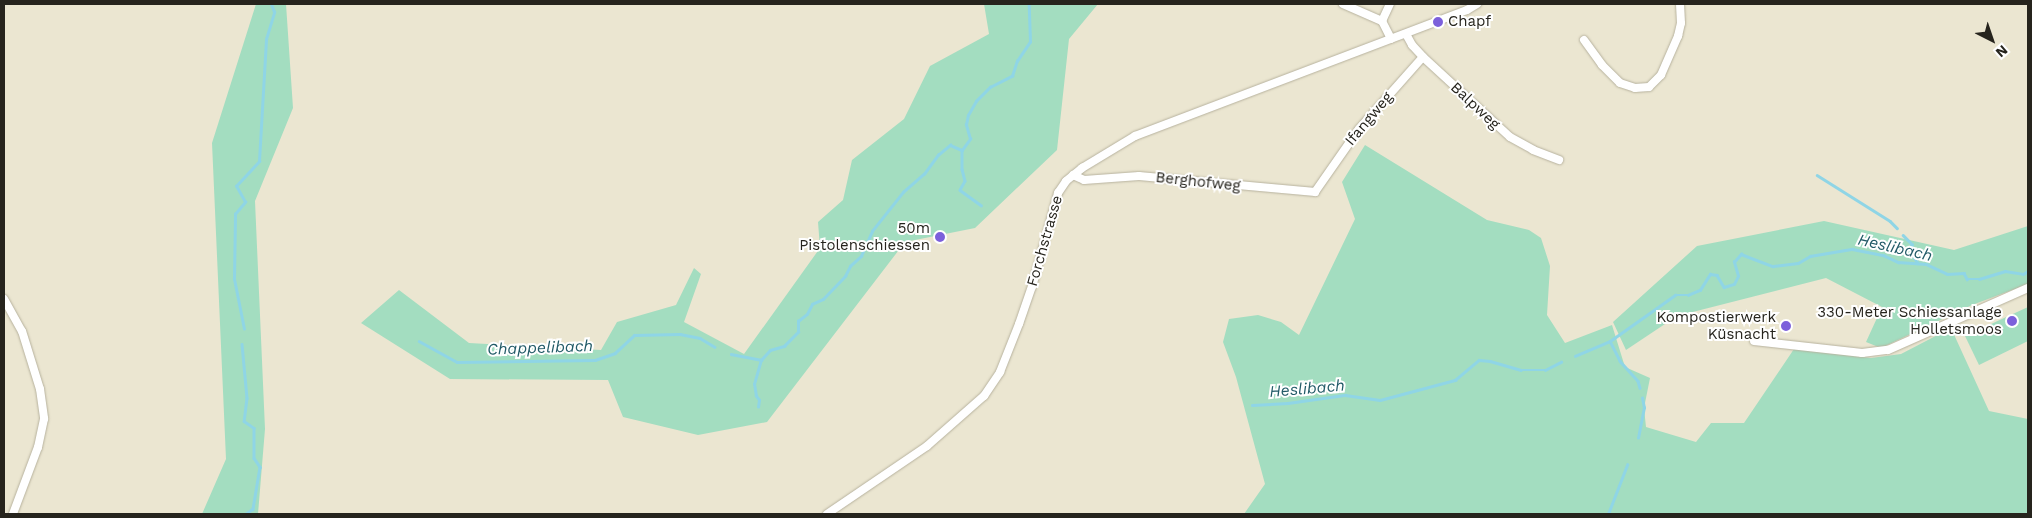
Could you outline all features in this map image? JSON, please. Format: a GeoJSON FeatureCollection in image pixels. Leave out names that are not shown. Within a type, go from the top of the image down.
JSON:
{"type":"FeatureCollection","features":[{"type":"Feature","properties":{"kind":"street"},"geometry":{"type":"LineString","coordinates":[[1343,4],[1382,21],[1391,40]]}},
{"type":"Feature","properties":{"kind":"street"},"geometry":{"type":"LineString","coordinates":[[1382,21],[1390,4]]}},
{"type":"Feature","properties":{"kind":"street","name":"Forchstrasse"},"geometry":{"type":"LineString","coordinates":[[826,514],[927,446],[970,410],[995,381],[1032,286],[1058,193],[1073,175],[1135,136],[1391,40],[1478,4]]}},
{"type":"Feature","properties":{"kind":"street"},"geometry":{"type":"LineString","coordinates":[[1584,40],[1602,65],[1620,83],[1635,88],[1649,87],[1661,75],[1678,36],[1681,18],[1680,4]]}},
{"type":"Feature","properties":{"kind":"street","name":"Balpweg"},"geometry":{"type":"LineString","coordinates":[[1406,34],[1412,45],[1423,57],[1510,137],[1533,150],[1559,160]]}},
{"type":"Feature","properties":{"kind":"street","name":"Ifangweg"},"geometry":{"type":"LineString","coordinates":[[1321,185],[1358,129],[1423,57]]}},
{"type":"Feature","properties":{"kind":"street","name":"Berghofweg"},"geometry":{"type":"LineString","coordinates":[[1073,175],[1084,180],[1139,176],[1310,193],[1321,185]]}},
{"type":"Feature","properties":{"kind":"street"},"geometry":{"type":"LineString","coordinates":[[1754,341],[1862,354],[1888,350],[2028,288]]}},
{"type":"Feature","properties":{"kind":"street"},"geometry":{"type":"LineString","coordinates":[[4,299],[22,331],[40,389],[44,419],[38,447],[13,514]]}},
{"type":"Feature","properties":{"kind":"green space"},"geometry":{"type":"Polygon","coordinates":[[[256,4],[286,4],[293,108],[255,201],[265,429],[258,514],[202,514],[226,459],[212,143],[256,4]]]}},
{"type":"Feature","properties":{"kind":"green space"},"geometry":{"type":"Polygon","coordinates":[[[984,4],[1098,4],[1069,39],[1057,150],[975,228],[905,242],[767,422],[698,435],[623,417],[608,380],[450,379],[361,323],[399,290],[469,343],[601,350],[617,322],[676,305],[694,268],[701,274],[684,322],[744,354],[820,248],[818,222],[843,200],[852,160],[904,119],[930,66],[989,34],[984,4]]]}},
{"type":"Feature","properties":{"kind":"green space"},"geometry":{"type":"Polygon","coordinates":[[[1365,145],[1487,220],[1529,230],[1541,238],[1550,266],[1547,315],[1565,343],[1612,325],[1625,367],[1650,378],[1644,408],[1646,427],[1696,442],[1711,423],[1744,423],[1794,349],[1871,358],[1901,354],[1951,328],[1989,411],[2028,419],[2028,514],[1244,514],[1265,484],[1236,377],[1223,342],[1229,319],[1258,315],[1281,322],[1299,335],[1355,219],[1342,182],[1365,145]]]}},
{"type":"Feature","properties":{"kind":"green space"},"geometry":{"type":"Polygon","coordinates":[[[1824,221],[1954,250],[2028,226],[2028,284],[1972,305],[1881,348],[1866,342],[1882,307],[1826,278],[1677,316],[1626,350],[1613,322],[1697,246],[1824,221]]]}},
{"type":"Feature","properties":{"kind":"green space","name":"330-Meter Schiessanlage Holletsmoos"},"geometry":{"type":"Polygon","coordinates":[[[2028,307],[2028,341],[1979,365],[1965,336],[2028,307]]]}},
{"type":"Feature","properties":{"kind":"waterway"},"geometry":{"type":"LineString","coordinates":[[244,329],[234,279],[235,214],[245,202],[236,186],[259,161],[266,39],[274,12],[271,4]]}},
{"type":"Feature","properties":{"kind":"waterway","name":"Chappelibach"},"geometry":{"type":"LineString","coordinates":[[731,354],[761,360],[770,350],[784,346],[798,332],[798,321],[807,314],[812,304],[823,299],[845,276],[850,266],[861,256],[872,231],[903,192],[924,174],[938,155],[950,145],[962,150],[970,139],[966,125],[968,115],[976,101],[990,87],[1012,76],[1017,61],[1030,42],[1029,4]]}},
{"type":"Feature","properties":{"kind":"waterway"},"geometry":{"type":"LineString","coordinates":[[962,150],[962,169],[965,181],[960,190],[981,205]]}},
{"type":"Feature","properties":{"kind":"waterway"},"geometry":{"type":"LineString","coordinates":[[1817,175],[1890,221],[1897,228]]}},
{"type":"Feature","properties":{"kind":"waterway"},"geometry":{"type":"LineString","coordinates":[[1903,235],[1912,244],[1911,252],[1918,263]]}},
{"type":"Feature","properties":{"kind":"waterway","name":"Heslibach"},"geometry":{"type":"LineString","coordinates":[[1575,356],[1610,341],[1675,295],[1688,295],[1700,290],[1710,274],[1717,275],[1724,287],[1734,284],[1738,276],[1734,262],[1741,254],[1773,266],[1798,263],[1810,256],[1852,249],[1883,255],[1898,262],[1926,264],[1947,274],[1964,273],[1967,279],[1979,279],[2005,271],[2023,274],[2028,271]]}},
{"type":"Feature","properties":{"kind":"waterway","name":"Chappelibach"},"geometry":{"type":"LineString","coordinates":[[419,341],[457,362],[595,360],[615,353],[634,335],[680,334],[700,338],[715,347]]}},
{"type":"Feature","properties":{"kind":"waterway"},"geometry":{"type":"LineString","coordinates":[[1610,341],[1620,361],[1638,381],[1640,388]]}},
{"type":"Feature","properties":{"kind":"waterway"},"geometry":{"type":"LineString","coordinates":[[242,344],[247,398],[244,421],[254,428],[254,458],[260,467],[253,509],[246,514]]}},
{"type":"Feature","properties":{"kind":"waterway"},"geometry":{"type":"LineString","coordinates":[[758,407],[759,400],[756,396],[754,384],[761,360]]}},
{"type":"Feature","properties":{"kind":"waterway","name":"Heslibach"},"geometry":{"type":"LineString","coordinates":[[1252,405],[1288,403],[1345,395],[1380,400],[1455,380],[1479,360],[1490,361],[1521,370],[1545,370],[1561,362]]}},
{"type":"Feature","properties":{"kind":"waterway"},"geometry":{"type":"LineString","coordinates":[[1638,438],[1644,408],[1642,398]]}},
{"type":"Feature","properties":{"kind":"waterway"},"geometry":{"type":"LineString","coordinates":[[1608,514],[1627,465]]}},
{"type":"Feature","properties":{"kind":"place","name":"Chapf"},"geometry":{"type":"Point","coordinates":[1438,22]}},
{"type":"Feature","properties":{"kind":"place","name":"50m Pistolenschiessen"},"geometry":{"type":"Point","coordinates":[940,237]}},
{"type":"Feature","properties":{"kind":"place","name":"330-Meter Schiessanlage Holletsmoos"},"geometry":{"type":"Point","coordinates":[2012,321]}},
{"type":"Feature","properties":{"kind":"place","name":"Kompostierwerk Küsnacht"},"geometry":{"type":"Point","coordinates":[1786,326]}}]}
